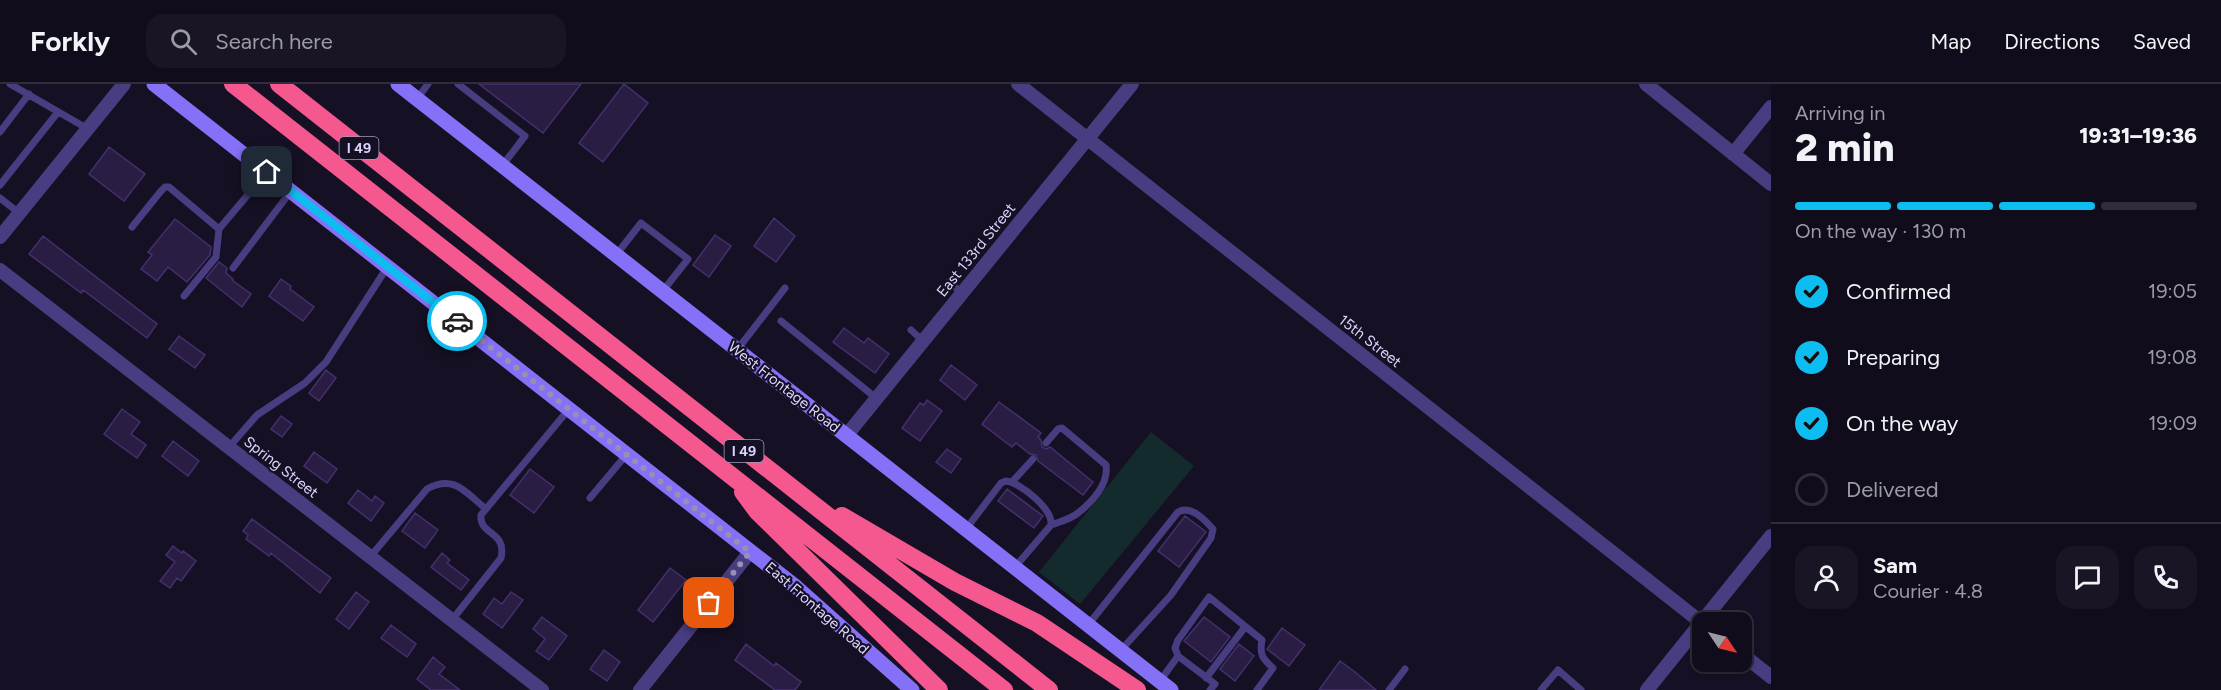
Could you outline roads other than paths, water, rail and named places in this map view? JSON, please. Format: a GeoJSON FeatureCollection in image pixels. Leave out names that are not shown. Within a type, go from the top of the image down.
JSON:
{"type":"FeatureCollection","features":[{"type":"Feature","properties":{"kind":"highway","name":"I 49"},"geometry":{"type":"LineString","coordinates":[[233,84],[1004,690]]}},
{"type":"Feature","properties":{"kind":"highway","name":"I 49"},"geometry":{"type":"LineString","coordinates":[[279,84],[1049,690]]}},
{"type":"Feature","properties":{"kind":"highway"},"geometry":{"type":"LineString","coordinates":[[730,474],[757,512],[939,690]]}},
{"type":"Feature","properties":{"kind":"highway"},"geometry":{"type":"LineString","coordinates":[[779,478],[955,582],[1037,623],[1137,690]]}},
{"type":"Feature","properties":{"kind":"street"},"geometry":{"type":"LineString","coordinates":[[0,237],[124,84]]}},
{"type":"Feature","properties":{"kind":"street","name":"East Frontage Road"},"geometry":{"type":"LineString","coordinates":[[154,84],[796,587],[912,690]]}},
{"type":"Feature","properties":{"kind":"street","name":"West Frontage Road"},"geometry":{"type":"LineString","coordinates":[[398,84],[1166,686]]}},
{"type":"Feature","properties":{"kind":"street","name":"15th Street"},"geometry":{"type":"LineString","coordinates":[[1018,84],[1692,614]]}},
{"type":"Feature","properties":{"kind":"street","name":"East 133rd Street"},"geometry":{"type":"LineString","coordinates":[[846,436],[1132,84]]}},
{"type":"Feature","properties":{"kind":"street"},"geometry":{"type":"LineString","coordinates":[[1646,84],[1771,184]]}},
{"type":"Feature","properties":{"kind":"street"},"geometry":{"type":"LineString","coordinates":[[1733,154],[1771,107]]}},
{"type":"Feature","properties":{"kind":"street","name":"Spring Street"},"geometry":{"type":"LineString","coordinates":[[0,270],[542,690]]}},
{"type":"Feature","properties":{"kind":"street"},"geometry":{"type":"LineString","coordinates":[[1710,612],[1771,536]]}},
{"type":"Feature","properties":{"kind":"street"},"geometry":{"type":"LineString","coordinates":[[640,690],[750,552]]}},
{"type":"Feature","properties":{"kind":"street"},"geometry":{"type":"LineString","coordinates":[[1647,690],[1692,634]]}},
{"type":"Feature","properties":{"kind":"street"},"geometry":{"type":"LineString","coordinates":[[1752,662],[1771,677]]}},
{"type":"Feature","properties":{"kind":"lane"},"geometry":{"type":"LineString","coordinates":[[10,84],[88,129]]}},
{"type":"Feature","properties":{"kind":"lane"},"geometry":{"type":"LineString","coordinates":[[417,99],[428,84]]}},
{"type":"Feature","properties":{"kind":"lane"},"geometry":{"type":"LineString","coordinates":[[458,84],[525,136],[502,166]]}},
{"type":"Feature","properties":{"kind":"lane"},"geometry":{"type":"LineString","coordinates":[[0,132],[29,94]]}},
{"type":"Feature","properties":{"kind":"lane"},"geometry":{"type":"LineString","coordinates":[[0,185],[3,175],[58,112]]}},
{"type":"Feature","properties":{"kind":"lane"},"geometry":{"type":"LineString","coordinates":[[184,296],[216,257],[219,229],[267,172]]}},
{"type":"Feature","properties":{"kind":"lane"},"geometry":{"type":"LineString","coordinates":[[132,227],[161,191],[165,187],[170,187],[219,229]]}},
{"type":"Feature","properties":{"kind":"lane"},"geometry":{"type":"LineString","coordinates":[[233,268],[291,191]]}},
{"type":"Feature","properties":{"kind":"lane"},"geometry":{"type":"LineString","coordinates":[[0,198],[19,213]]}},
{"type":"Feature","properties":{"kind":"lane"},"geometry":{"type":"LineString","coordinates":[[615,255],[641,224],[688,259],[662,292]]}},
{"type":"Feature","properties":{"kind":"lane"},"geometry":{"type":"LineString","coordinates":[[229,447],[257,416],[305,382],[326,362],[387,266]]}},
{"type":"Feature","properties":{"kind":"lane"},"geometry":{"type":"LineString","coordinates":[[949,282],[962,293]]}},
{"type":"Feature","properties":{"kind":"lane"},"geometry":{"type":"LineString","coordinates":[[737,350],[785,288]]}},
{"type":"Feature","properties":{"kind":"lane"},"geometry":{"type":"LineString","coordinates":[[781,321],[876,398]]}},
{"type":"Feature","properties":{"kind":"lane"},"geometry":{"type":"LineString","coordinates":[[911,330],[923,341]]}},
{"type":"Feature","properties":{"kind":"lane"},"geometry":{"type":"LineString","coordinates":[[452,620],[501,558],[503,548],[500,540],[480,522],[481,515],[569,409]]}},
{"type":"Feature","properties":{"kind":"lane"},"geometry":{"type":"LineString","coordinates":[[1015,567],[1051,525],[1077,514],[1104,484],[1107,474],[1106,465],[1062,428],[1058,429],[1046,443]]}},
{"type":"Feature","properties":{"kind":"lane"},"geometry":{"type":"LineString","coordinates":[[590,498],[627,454]]}},
{"type":"Feature","properties":{"kind":"lane"},"geometry":{"type":"LineString","coordinates":[[1012,482],[1033,459]]}},
{"type":"Feature","properties":{"kind":"lane"},"geometry":{"type":"LineString","coordinates":[[966,529],[1001,483],[1006,481],[1012,482],[1048,510],[1052,518],[1051,525]]}},
{"type":"Feature","properties":{"kind":"lane"},"geometry":{"type":"LineString","coordinates":[[370,556],[427,489],[436,483],[456,484],[486,509]]}},
{"type":"Feature","properties":{"kind":"lane"},"geometry":{"type":"LineString","coordinates":[[1088,625],[1178,512],[1189,509],[1208,523],[1213,529],[1211,538],[1171,595],[1121,650]]}},
{"type":"Feature","properties":{"kind":"lane"},"geometry":{"type":"LineString","coordinates":[[1210,690],[1215,684],[1178,656],[1175,648],[1178,640],[1209,597],[1262,640],[1260,651],[1262,657],[1273,668],[1257,690]]}},
{"type":"Feature","properties":{"kind":"lane"},"geometry":{"type":"LineString","coordinates":[[1206,678],[1245,627]]}},
{"type":"Feature","properties":{"kind":"lane"},"geometry":{"type":"LineString","coordinates":[[1166,686],[1178,656]]}},
{"type":"Feature","properties":{"kind":"lane"},"geometry":{"type":"LineString","coordinates":[[1389,690],[1405,669]]}},
{"type":"Feature","properties":{"kind":"lane"},"geometry":{"type":"LineString","coordinates":[[1541,690],[1558,670],[1581,690]]}}]}
